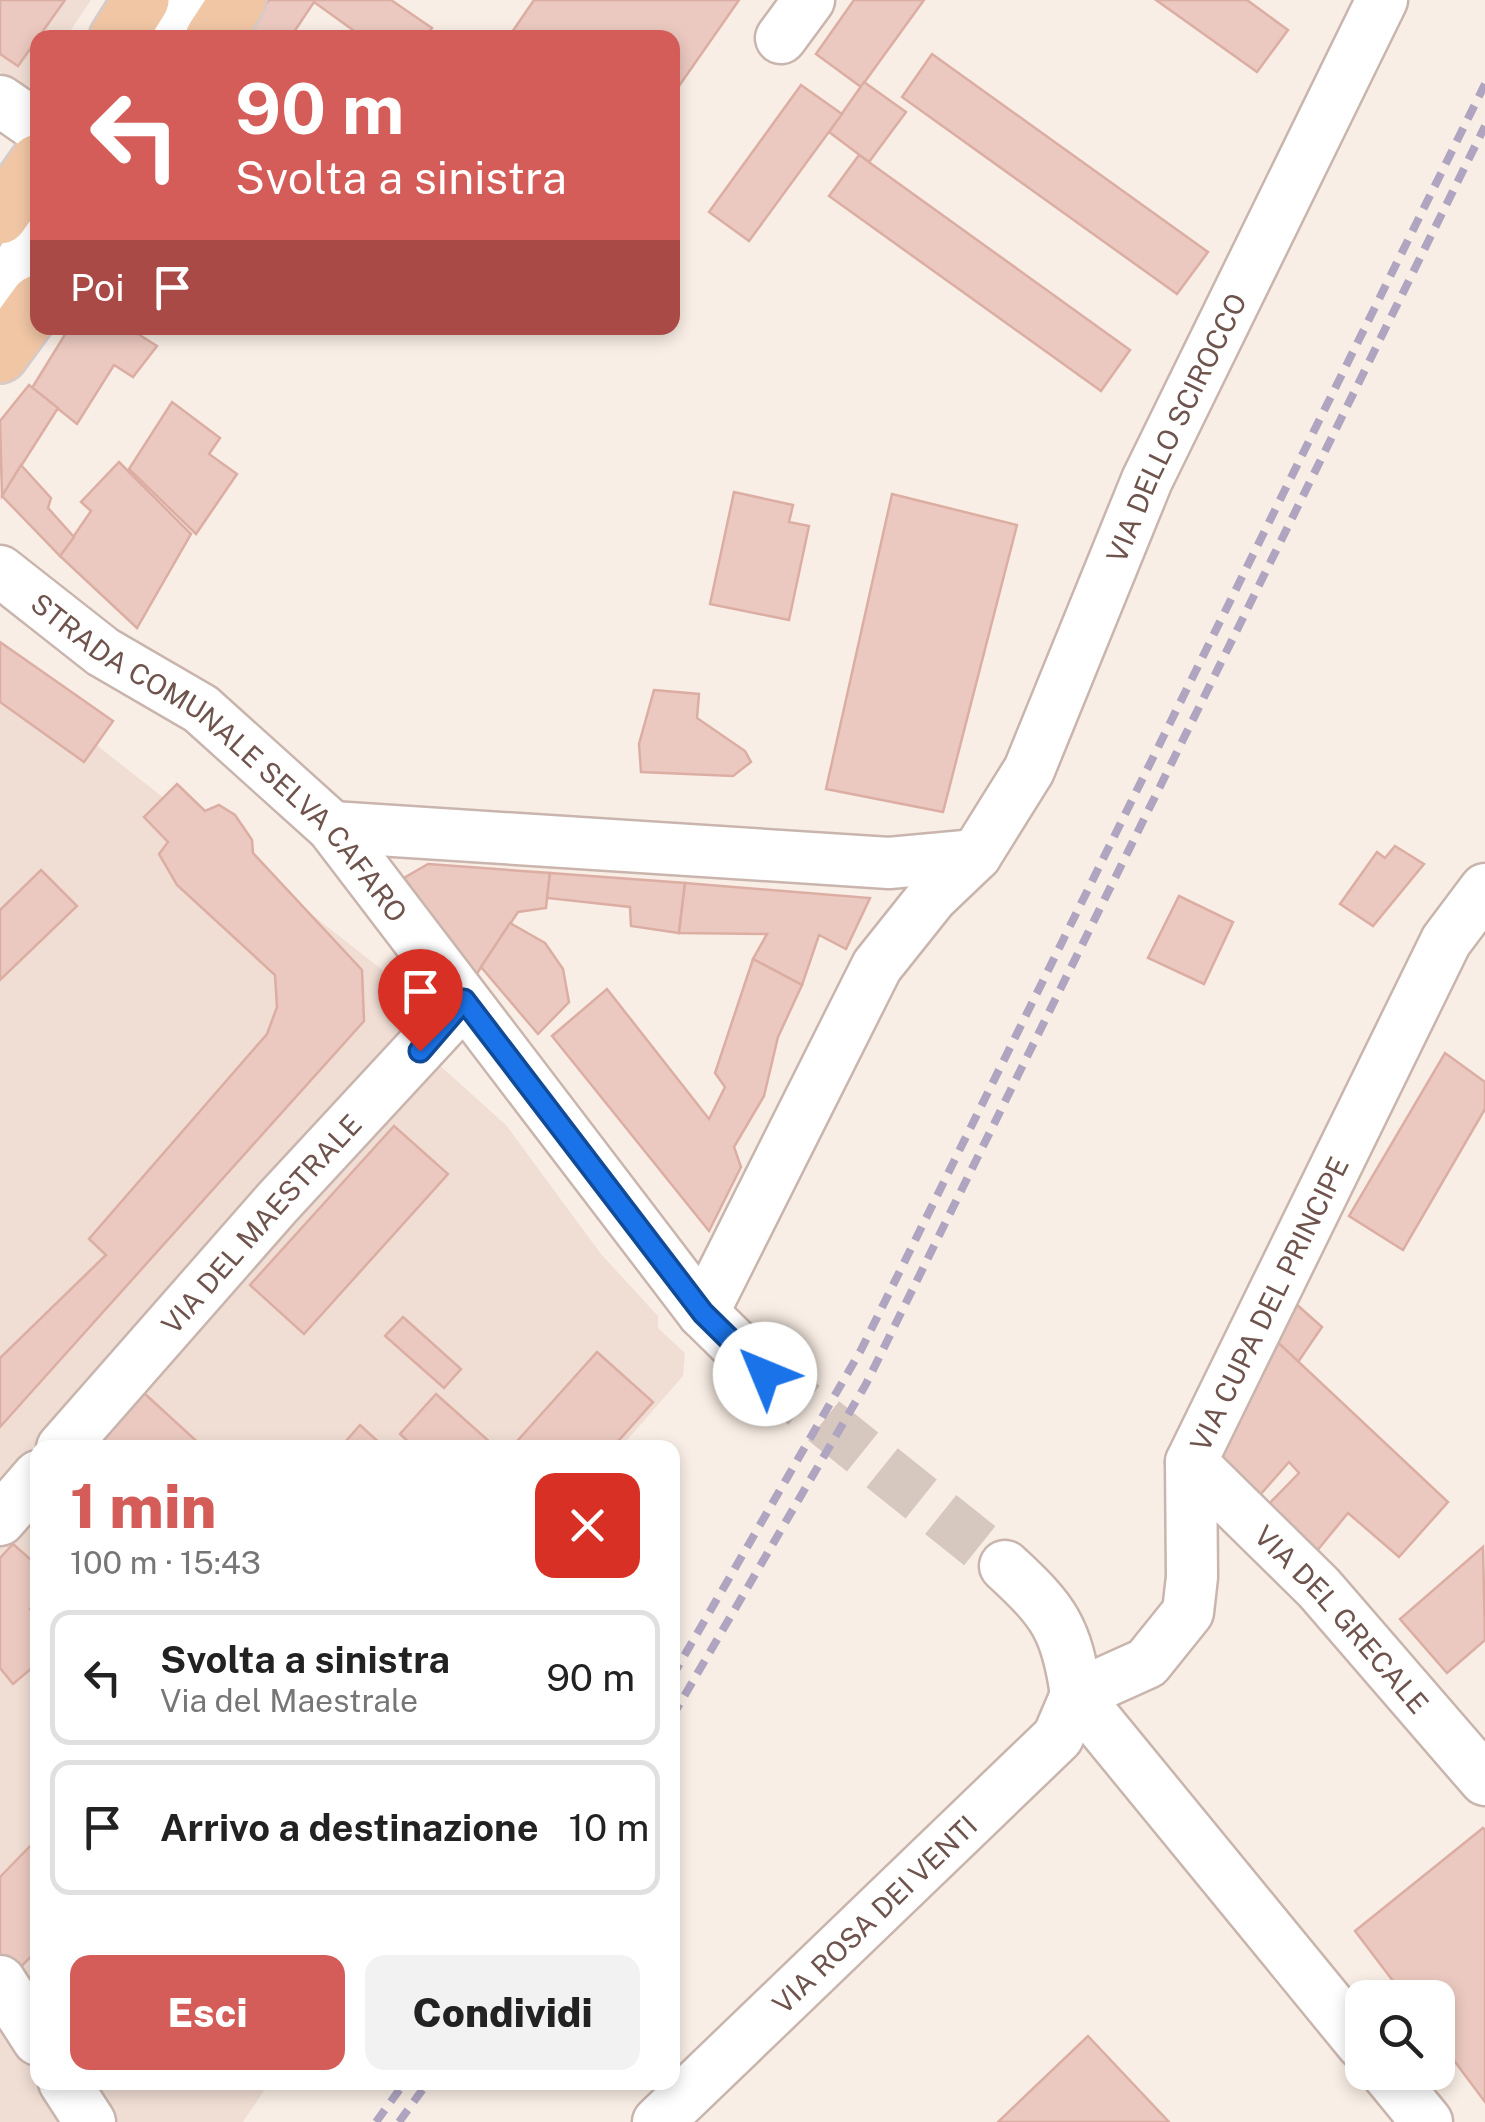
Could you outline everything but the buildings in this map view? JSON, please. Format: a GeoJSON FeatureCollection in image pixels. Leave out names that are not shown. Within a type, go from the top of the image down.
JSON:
{"type":"FeatureCollection","features":[{"type":"Feature","properties":{"kind":"main road"},"geometry":{"type":"LineString","coordinates":[[122,30],[141,0]]}},
{"type":"Feature","properties":{"kind":"main road"},"geometry":{"type":"LineString","coordinates":[[218,30],[238,0]]}},
{"type":"Feature","properties":{"kind":"main road"},"geometry":{"type":"LineString","coordinates":[[0,216],[30,173]]}},
{"type":"Feature","properties":{"kind":"main road"},"geometry":{"type":"LineString","coordinates":[[0,355],[30,314]]}},
{"type":"Feature","properties":{"kind":"street"},"geometry":{"type":"LineString","coordinates":[[173,30],[191,0]]}},
{"type":"Feature","properties":{"kind":"street","name":"VIA DELLO SCIROCCO"},"geometry":{"type":"LineString","coordinates":[[703,1313],[877,966],[932,897],[976,855],[1030,770],[1147,480],[1382,0]]}},
{"type":"Feature","properties":{"kind":"street"},"geometry":{"type":"LineString","coordinates":[[0,100],[30,122]]}},
{"type":"Feature","properties":{"kind":"street"},"geometry":{"type":"LineString","coordinates":[[0,291],[30,248]]}},
{"type":"Feature","properties":{"kind":"street","name":"STRADA COMUNALE SELVA CAFARO"},"geometry":{"type":"LineString","coordinates":[[0,571],[102,652],[201,710],[332,827],[703,1313],[765,1374]]}},
{"type":"Feature","properties":{"kind":"street"},"geometry":{"type":"LineString","coordinates":[[332,827],[889,863],[976,855]]}},
{"type":"Feature","properties":{"kind":"street","name":"VIA CUPA DEL PRINCIPE"},"geometry":{"type":"LineString","coordinates":[[1076,1695],[1147,1663],[1188,1612],[1192,1577],[1191,1462],[1446,941],[1485,889]]}},
{"type":"Feature","properties":{"kind":"street","name":"VIA DEL MAESTRALE"},"geometry":{"type":"LineString","coordinates":[[69,1440],[277,1203],[464,1000]]}},
{"type":"Feature","properties":{"kind":"street","name":"VIA DEL GRECALE"},"geometry":{"type":"LineString","coordinates":[[1191,1462],[1318,1588],[1485,1780]]}},
{"type":"Feature","properties":{"kind":"street"},"geometry":{"type":"LineString","coordinates":[[0,1520],[30,1485]]}},
{"type":"Feature","properties":{"kind":"street"},"geometry":{"type":"LineString","coordinates":[[1005,1566],[1049,1606],[1069,1644],[1076,1695],[1345,2023]]}},
{"type":"Feature","properties":{"kind":"street","name":"VIA ROSA DEI VENTI"},"geometry":{"type":"LineString","coordinates":[[658,2122],[1058,1737],[1076,1695]]}},
{"type":"Feature","properties":{"kind":"street"},"geometry":{"type":"LineString","coordinates":[[0,1982],[30,2028]]}},
{"type":"Feature","properties":{"kind":"street"},"geometry":{"type":"LineString","coordinates":[[69,2090],[90,2122]]}},
{"type":"Feature","properties":{"kind":"street"},"geometry":{"type":"LineString","coordinates":[[1400,2090],[1426,2122]]}},
{"type":"Feature","properties":{"kind":"shaded area"},"geometry":{"type":"Polygon","coordinates":[[[0,0],[91,0],[71,30],[30,30],[29,92],[0,72],[0,0]]]}},
{"type":"Feature","properties":{"kind":"shaded area"},"geometry":{"type":"Polygon","coordinates":[[[0,669],[446,1020],[69,1440],[30,1440],[30,1485],[0,1521],[0,669]]]}},
{"type":"Feature","properties":{"kind":"shaded area"},"geometry":{"type":"Polygon","coordinates":[[[437,1063],[506,1125],[601,1254],[658,1316],[658,1328],[685,1353],[683,1376],[627,1440],[97,1440],[437,1063]]]}},
{"type":"Feature","properties":{"kind":"shaded area"},"geometry":{"type":"Polygon","coordinates":[[[30,1514],[30,2090],[264,2090],[243,2122],[0,2122],[0,1547],[30,1514]]]}},
{"type":"Feature","properties":{"kind":"tunnel"},"geometry":{"type":"LineString","coordinates":[[765,1374],[1005,1566]]}},
{"type":"Feature","properties":{"kind":"railway"},"geometry":{"type":"LineString","coordinates":[[680,1663],[861,1350],[1485,84]]}},
{"type":"Feature","properties":{"kind":"railway"},"geometry":{"type":"LineString","coordinates":[[680,1703],[866,1384],[1485,126]]}},
{"type":"Feature","properties":{"kind":"railway"},"geometry":{"type":"LineString","coordinates":[[376,2122],[399,2090]]}},
{"type":"Feature","properties":{"kind":"railway"},"geometry":{"type":"LineString","coordinates":[[399,2122],[422,2090]]}},
{"type":"Feature","properties":{"kind":"route"},"geometry":{"type":"LineString","coordinates":[[420,1051],[464,1000],[703,1313],[765,1374]]}}]}
